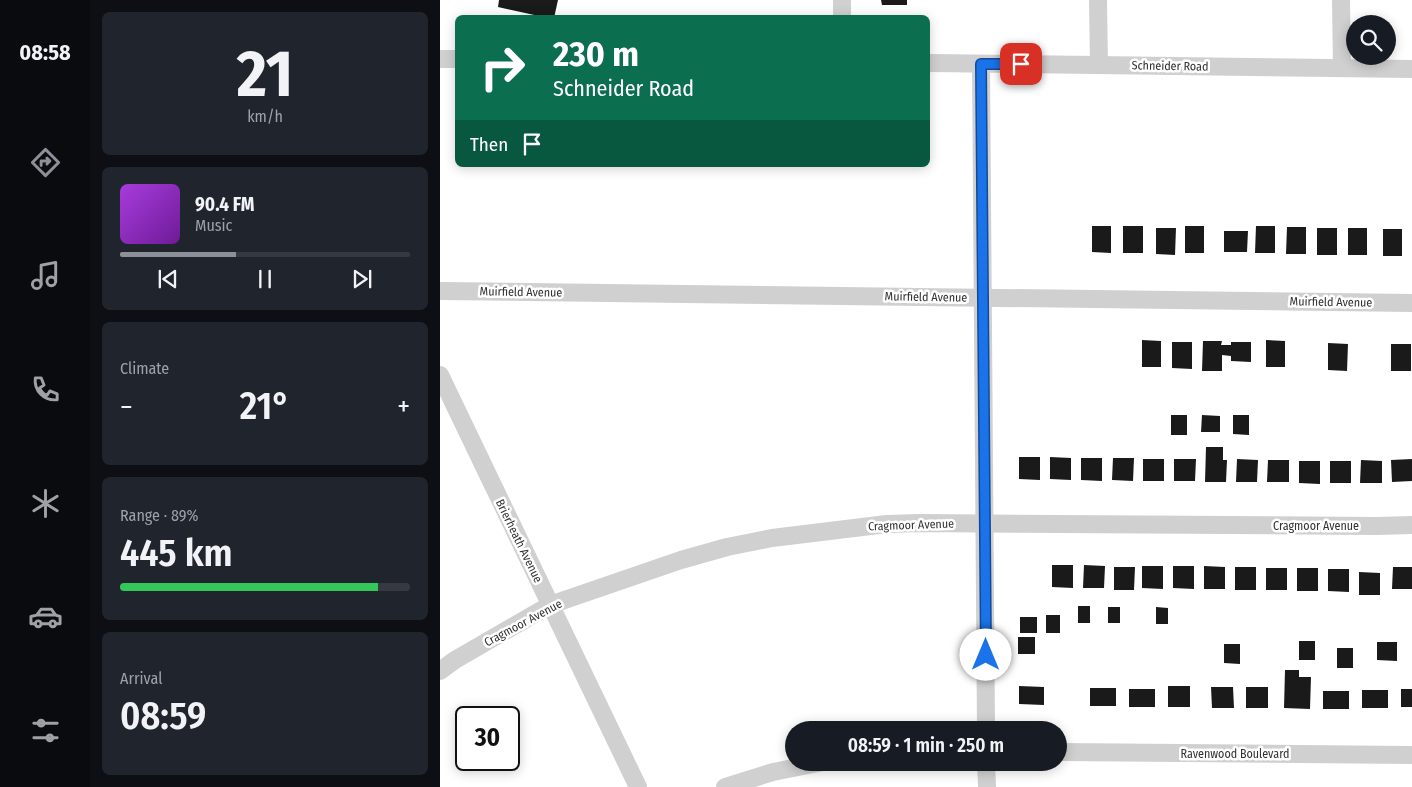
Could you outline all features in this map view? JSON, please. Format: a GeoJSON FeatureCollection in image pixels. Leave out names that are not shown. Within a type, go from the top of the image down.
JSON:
{"type":"FeatureCollection","features":[{"type":"Feature","properties":{"kind":"street"},"geometry":{"type":"LineString","coordinates":[[842,0],[842,15]]}},
{"type":"Feature","properties":{"kind":"street"},"geometry":{"type":"LineString","coordinates":[[1098,0],[1099,65]]}},
{"type":"Feature","properties":{"kind":"street"},"geometry":{"type":"LineString","coordinates":[[1341,0],[1342,67]]}},
{"type":"Feature","properties":{"kind":"street"},"geometry":{"type":"LineString","coordinates":[[440,59],[455,59]]}},
{"type":"Feature","properties":{"kind":"street","name":"Schneider Road"},"geometry":{"type":"LineString","coordinates":[[930,64],[1412,69]]}},
{"type":"Feature","properties":{"kind":"street"},"geometry":{"type":"LineString","coordinates":[[981,64],[986,721]]}},
{"type":"Feature","properties":{"kind":"street","name":"Muirfield Avenue"},"geometry":{"type":"LineString","coordinates":[[440,291],[1412,303]]}},
{"type":"Feature","properties":{"kind":"street","name":"Brierheath Avenue"},"geometry":{"type":"LineString","coordinates":[[440,375],[638,787]]}},
{"type":"Feature","properties":{"kind":"street","name":"Cragmoor Avenue"},"geometry":{"type":"LineString","coordinates":[[440,671],[455,660],[550,605],[681,560],[727,547],[772,538],[887,524],[920,523],[1412,525]]}},
{"type":"Feature","properties":{"kind":"street","name":"Ravenwood Boulevard"},"geometry":{"type":"LineString","coordinates":[[1067,752],[1412,756]]}},
{"type":"Feature","properties":{"kind":"street"},"geometry":{"type":"LineString","coordinates":[[725,787],[785,770]]}},
{"type":"Feature","properties":{"kind":"street"},"geometry":{"type":"LineString","coordinates":[[986,771],[986,787]]}},
{"type":"Feature","properties":{"kind":"building"},"geometry":{"type":"Polygon","coordinates":[[[499,0],[558,0],[555,15],[534,15],[498,7],[499,0]]]}},
{"type":"Feature","properties":{"kind":"building"},"geometry":{"type":"Polygon","coordinates":[[[881,0],[907,0],[907,5],[882,5],[881,0]]]}},
{"type":"Feature","properties":{"kind":"building"},"geometry":{"type":"Polygon","coordinates":[[[1092,226],[1111,226],[1111,253],[1092,252],[1092,226]]]}},
{"type":"Feature","properties":{"kind":"building"},"geometry":{"type":"Polygon","coordinates":[[[1123,226],[1143,226],[1143,253],[1123,253],[1123,226]]]}},
{"type":"Feature","properties":{"kind":"building"},"geometry":{"type":"Polygon","coordinates":[[[1185,226],[1204,226],[1204,253],[1185,253],[1185,226]]]}},
{"type":"Feature","properties":{"kind":"building"},"geometry":{"type":"Polygon","coordinates":[[[1256,226],[1275,226],[1275,253],[1255,253],[1256,226]]]}},
{"type":"Feature","properties":{"kind":"building"},"geometry":{"type":"Polygon","coordinates":[[[1287,227],[1306,227],[1306,254],[1286,254],[1287,227]]]}},
{"type":"Feature","properties":{"kind":"building"},"geometry":{"type":"Polygon","coordinates":[[[1156,228],[1176,228],[1175,255],[1156,254],[1156,228]]]}},
{"type":"Feature","properties":{"kind":"building"},"geometry":{"type":"Polygon","coordinates":[[[1317,228],[1337,228],[1337,255],[1317,255],[1317,228]]]}},
{"type":"Feature","properties":{"kind":"building"},"geometry":{"type":"Polygon","coordinates":[[[1348,228],[1367,228],[1367,255],[1348,255],[1348,228]]]}},
{"type":"Feature","properties":{"kind":"building"},"geometry":{"type":"Polygon","coordinates":[[[1383,229],[1402,229],[1402,256],[1383,256],[1383,229]]]}},
{"type":"Feature","properties":{"kind":"building"},"geometry":{"type":"Polygon","coordinates":[[[1224,231],[1248,231],[1247,252],[1224,252],[1224,231]]]}},
{"type":"Feature","properties":{"kind":"building"},"geometry":{"type":"Polygon","coordinates":[[[1142,340],[1161,341],[1161,367],[1142,367],[1142,340]]]}},
{"type":"Feature","properties":{"kind":"building"},"geometry":{"type":"Polygon","coordinates":[[[1266,340],[1285,341],[1285,367],[1266,367],[1266,340]]]}},
{"type":"Feature","properties":{"kind":"building"},"geometry":{"type":"Polygon","coordinates":[[[1203,341],[1222,341],[1221,345],[1231,345],[1231,342],[1251,342],[1251,362],[1231,361],[1231,356],[1222,355],[1222,371],[1202,371],[1203,341]]]}},
{"type":"Feature","properties":{"kind":"building"},"geometry":{"type":"Polygon","coordinates":[[[1172,342],[1192,342],[1192,369],[1172,368],[1172,342]]]}},
{"type":"Feature","properties":{"kind":"building"},"geometry":{"type":"Polygon","coordinates":[[[1328,343],[1348,344],[1347,371],[1328,370],[1328,343]]]}},
{"type":"Feature","properties":{"kind":"building"},"geometry":{"type":"Polygon","coordinates":[[[1391,344],[1411,344],[1411,371],[1391,371],[1391,344]]]}},
{"type":"Feature","properties":{"kind":"building"},"geometry":{"type":"Polygon","coordinates":[[[1171,415],[1187,415],[1187,435],[1171,435],[1171,415]]]}},
{"type":"Feature","properties":{"kind":"building"},"geometry":{"type":"Polygon","coordinates":[[[1202,415],[1220,416],[1220,432],[1201,432],[1202,415]]]}},
{"type":"Feature","properties":{"kind":"building"},"geometry":{"type":"Polygon","coordinates":[[[1233,415],[1249,415],[1249,435],[1233,434],[1233,415]]]}},
{"type":"Feature","properties":{"kind":"building"},"geometry":{"type":"Polygon","coordinates":[[[1206,447],[1223,447],[1223,460],[1227,460],[1226,482],[1205,482],[1206,447]]]}},
{"type":"Feature","properties":{"kind":"building"},"geometry":{"type":"Polygon","coordinates":[[[1019,457],[1040,457],[1040,480],[1019,479],[1019,457]]]}},
{"type":"Feature","properties":{"kind":"building"},"geometry":{"type":"Polygon","coordinates":[[[1050,457],[1071,458],[1071,480],[1050,479],[1050,457]]]}},
{"type":"Feature","properties":{"kind":"building"},"geometry":{"type":"Polygon","coordinates":[[[1081,458],[1102,458],[1102,481],[1081,480],[1081,458]]]}},
{"type":"Feature","properties":{"kind":"building"},"geometry":{"type":"Polygon","coordinates":[[[1113,458],[1134,458],[1133,481],[1112,480],[1113,458]]]}},
{"type":"Feature","properties":{"kind":"building"},"geometry":{"type":"Polygon","coordinates":[[[1143,459],[1164,459],[1164,481],[1143,481],[1143,459]]]}},
{"type":"Feature","properties":{"kind":"building"},"geometry":{"type":"Polygon","coordinates":[[[1174,459],[1196,459],[1195,481],[1174,481],[1174,459]]]}},
{"type":"Feature","properties":{"kind":"building"},"geometry":{"type":"Polygon","coordinates":[[[1237,459],[1258,460],[1257,482],[1236,482],[1237,459]]]}},
{"type":"Feature","properties":{"kind":"building"},"geometry":{"type":"Polygon","coordinates":[[[1412,459],[1412,481],[1392,482],[1391,460],[1412,459]]]}},
{"type":"Feature","properties":{"kind":"building"},"geometry":{"type":"Polygon","coordinates":[[[1268,460],[1289,460],[1289,482],[1267,482],[1268,460]]]}},
{"type":"Feature","properties":{"kind":"building"},"geometry":{"type":"Polygon","coordinates":[[[1361,460],[1382,461],[1382,483],[1360,483],[1361,460]]]}},
{"type":"Feature","properties":{"kind":"building"},"geometry":{"type":"Polygon","coordinates":[[[1299,461],[1320,461],[1320,484],[1299,483],[1299,461]]]}},
{"type":"Feature","properties":{"kind":"building"},"geometry":{"type":"Polygon","coordinates":[[[1330,461],[1351,461],[1351,483],[1330,483],[1330,461]]]}},
{"type":"Feature","properties":{"kind":"building"},"geometry":{"type":"Polygon","coordinates":[[[1052,565],[1073,565],[1073,588],[1052,587],[1052,565]]]}},
{"type":"Feature","properties":{"kind":"building"},"geometry":{"type":"Polygon","coordinates":[[[1084,565],[1105,566],[1104,588],[1083,588],[1084,565]]]}},
{"type":"Feature","properties":{"kind":"building"},"geometry":{"type":"Polygon","coordinates":[[[1142,566],[1163,566],[1163,589],[1142,588],[1142,566]]]}},
{"type":"Feature","properties":{"kind":"building"},"geometry":{"type":"Polygon","coordinates":[[[1173,566],[1194,566],[1194,589],[1173,588],[1173,566]]]}},
{"type":"Feature","properties":{"kind":"building"},"geometry":{"type":"Polygon","coordinates":[[[1204,566],[1225,567],[1225,589],[1204,589],[1204,566]]]}},
{"type":"Feature","properties":{"kind":"building"},"geometry":{"type":"Polygon","coordinates":[[[1114,567],[1135,567],[1134,590],[1114,590],[1114,567]]]}},
{"type":"Feature","properties":{"kind":"building"},"geometry":{"type":"Polygon","coordinates":[[[1235,567],[1256,567],[1256,590],[1235,590],[1235,567]]]}},
{"type":"Feature","properties":{"kind":"building"},"geometry":{"type":"Polygon","coordinates":[[[1393,567],[1412,567],[1412,589],[1392,589],[1393,567]]]}},
{"type":"Feature","properties":{"kind":"building"},"geometry":{"type":"Polygon","coordinates":[[[1266,568],[1287,568],[1287,590],[1266,590],[1266,568]]]}},
{"type":"Feature","properties":{"kind":"building"},"geometry":{"type":"Polygon","coordinates":[[[1297,568],[1318,568],[1318,591],[1297,591],[1297,568]]]}},
{"type":"Feature","properties":{"kind":"building"},"geometry":{"type":"Polygon","coordinates":[[[1328,569],[1349,569],[1349,592],[1328,591],[1328,569]]]}},
{"type":"Feature","properties":{"kind":"building"},"geometry":{"type":"Polygon","coordinates":[[[1359,572],[1380,573],[1380,595],[1359,595],[1359,572]]]}},
{"type":"Feature","properties":{"kind":"building"},"geometry":{"type":"Polygon","coordinates":[[[1078,606],[1090,606],[1090,623],[1078,623],[1078,606]]]}},
{"type":"Feature","properties":{"kind":"building"},"geometry":{"type":"Polygon","coordinates":[[[1108,607],[1120,607],[1120,623],[1108,623],[1108,607]]]}},
{"type":"Feature","properties":{"kind":"building"},"geometry":{"type":"Polygon","coordinates":[[[1156,607],[1168,608],[1168,624],[1156,624],[1156,607]]]}},
{"type":"Feature","properties":{"kind":"building"},"geometry":{"type":"Polygon","coordinates":[[[1046,615],[1060,615],[1060,633],[1046,633],[1046,615]]]}},
{"type":"Feature","properties":{"kind":"building"},"geometry":{"type":"Polygon","coordinates":[[[1020,617],[1037,617],[1037,633],[1020,633],[1020,617]]]}},
{"type":"Feature","properties":{"kind":"building"},"geometry":{"type":"Polygon","coordinates":[[[1018,637],[1035,637],[1035,654],[1018,654],[1018,637]]]}},
{"type":"Feature","properties":{"kind":"building"},"geometry":{"type":"Polygon","coordinates":[[[1299,641],[1315,641],[1315,660],[1299,660],[1299,641]]]}},
{"type":"Feature","properties":{"kind":"building"},"geometry":{"type":"Polygon","coordinates":[[[1377,642],[1397,642],[1397,661],[1377,660],[1377,642]]]}},
{"type":"Feature","properties":{"kind":"building"},"geometry":{"type":"Polygon","coordinates":[[[1224,644],[1240,644],[1240,664],[1224,663],[1224,644]]]}},
{"type":"Feature","properties":{"kind":"building"},"geometry":{"type":"Polygon","coordinates":[[[1337,648],[1353,648],[1353,668],[1337,668],[1337,648]]]}},
{"type":"Feature","properties":{"kind":"building"},"geometry":{"type":"Polygon","coordinates":[[[1285,670],[1299,670],[1299,677],[1311,677],[1310,709],[1284,708],[1285,670]]]}},
{"type":"Feature","properties":{"kind":"building"},"geometry":{"type":"Polygon","coordinates":[[[1019,686],[1044,687],[1044,705],[1019,704],[1019,686]]]}},
{"type":"Feature","properties":{"kind":"building"},"geometry":{"type":"Polygon","coordinates":[[[1168,686],[1190,686],[1190,707],[1168,707],[1168,686]]]}},
{"type":"Feature","properties":{"kind":"building"},"geometry":{"type":"Polygon","coordinates":[[[1211,687],[1233,687],[1234,708],[1212,708],[1211,687]]]}},
{"type":"Feature","properties":{"kind":"building"},"geometry":{"type":"Polygon","coordinates":[[[1246,687],[1268,687],[1268,708],[1246,708],[1246,687]]]}},
{"type":"Feature","properties":{"kind":"building"},"geometry":{"type":"Polygon","coordinates":[[[1090,688],[1116,688],[1116,706],[1090,706],[1090,688]]]}},
{"type":"Feature","properties":{"kind":"building"},"geometry":{"type":"Polygon","coordinates":[[[1129,689],[1155,689],[1155,707],[1129,707],[1129,689]]]}},
{"type":"Feature","properties":{"kind":"building"},"geometry":{"type":"Polygon","coordinates":[[[1401,689],[1412,689],[1412,707],[1401,707],[1401,689]]]}},
{"type":"Feature","properties":{"kind":"building"},"geometry":{"type":"Polygon","coordinates":[[[1362,690],[1388,690],[1388,708],[1362,708],[1362,690]]]}},
{"type":"Feature","properties":{"kind":"building"},"geometry":{"type":"Polygon","coordinates":[[[1323,691],[1349,691],[1349,709],[1323,709],[1323,691]]]}},
{"type":"Feature","properties":{"kind":"route"},"geometry":{"type":"LineString","coordinates":[[986,655],[981,64],[1021,64]]}}]}
